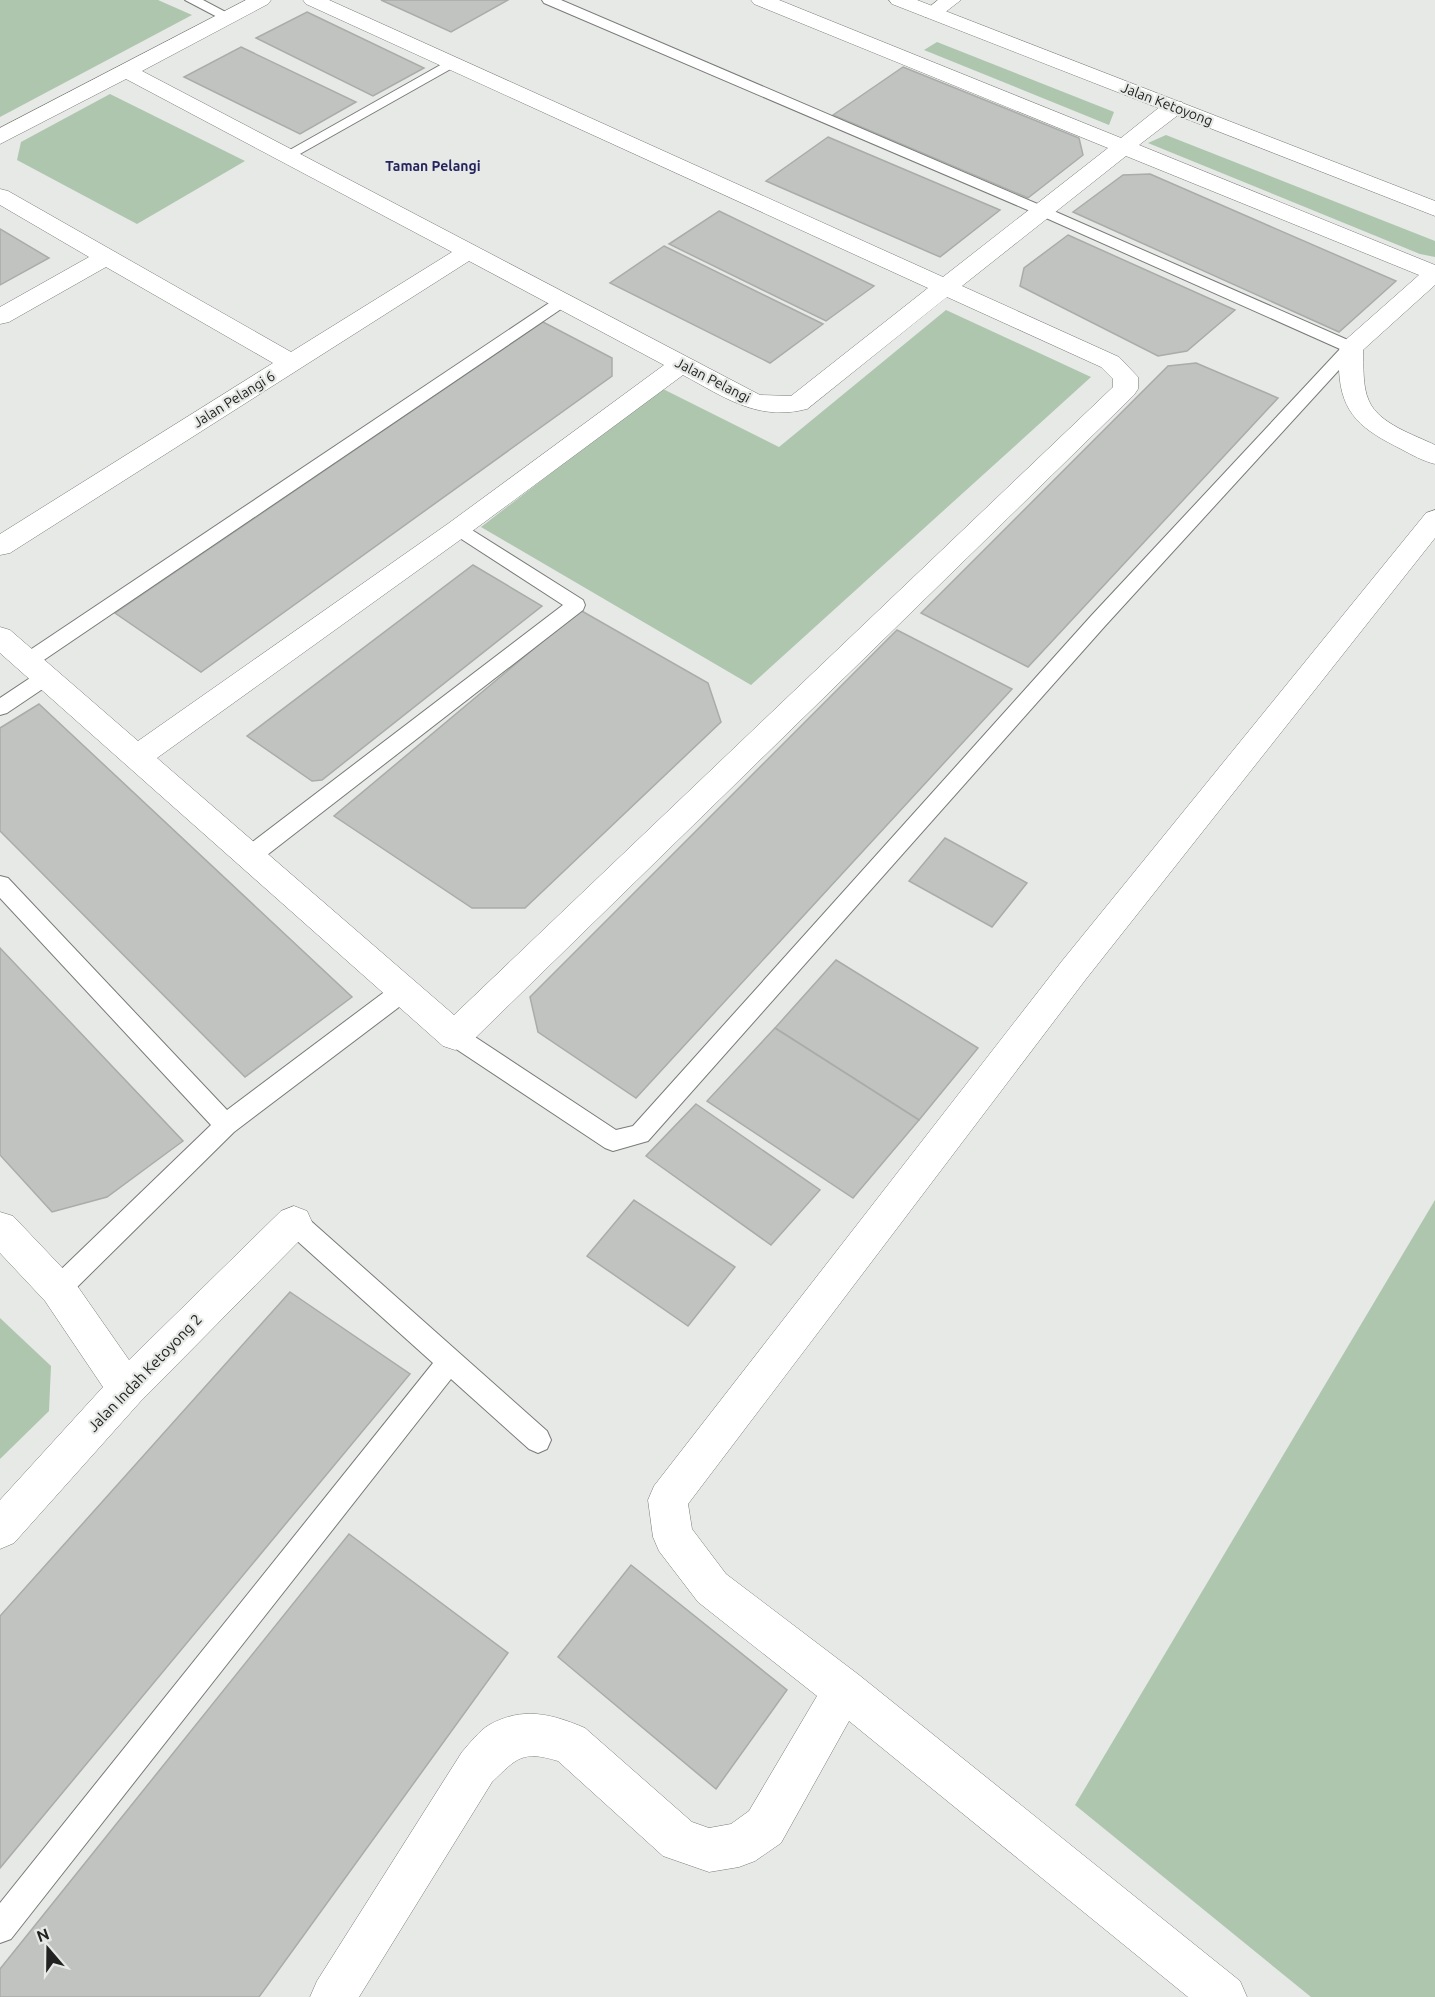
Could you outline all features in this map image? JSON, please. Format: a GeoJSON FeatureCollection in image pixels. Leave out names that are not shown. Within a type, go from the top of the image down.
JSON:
{"type":"FeatureCollection","features":[{"type":"Feature","properties":{"kind":"street"},"geometry":{"type":"LineString","coordinates":[[0,137],[261,0]]}},
{"type":"Feature","properties":{"kind":"street"},"geometry":{"type":"LineString","coordinates":[[0,636],[454,1036],[1125,389],[1126,377],[1110,362],[313,0]]}},
{"type":"Feature","properties":{"kind":"street"},"geometry":{"type":"LineString","coordinates":[[761,0],[1435,273],[1351,348],[1356,399],[1364,415],[1381,427],[1435,456]]}},
{"type":"Feature","properties":{"kind":"street","name":"Jalan Ketoyong"},"geometry":{"type":"LineString","coordinates":[[899,0],[1435,209]]}},
{"type":"Feature","properties":{"kind":"street"},"geometry":{"type":"LineString","coordinates":[[932,13],[951,0]]}},
{"type":"Feature","properties":{"kind":"street","name":"Jalan Pelangi"},"geometry":{"type":"LineString","coordinates":[[126,71],[754,402],[778,405],[798,404],[1174,107]]}},
{"type":"Feature","properties":{"kind":"street"},"geometry":{"type":"LineString","coordinates":[[0,196],[291,363]]}},
{"type":"Feature","properties":{"kind":"street","name":"Jalan Pelangi 6"},"geometry":{"type":"LineString","coordinates":[[0,546],[468,252]]}},
{"type":"Feature","properties":{"kind":"street"},"geometry":{"type":"LineString","coordinates":[[0,317],[106,257]]}},
{"type":"Feature","properties":{"kind":"street"},"geometry":{"type":"LineString","coordinates":[[137,757],[458,529],[681,364]]}},
{"type":"Feature","properties":{"kind":"street"},"geometry":{"type":"LineString","coordinates":[[1224,1997],[844,1690],[712,1588],[672,1537],[668,1500],[1074,970],[1314,674],[1435,519]]}},
{"type":"Feature","properties":{"kind":"street","name":"Jalan Indah Ketoyong 2"},"geometry":{"type":"LineString","coordinates":[[0,1529],[127,1389],[294,1222]]}},
{"type":"Feature","properties":{"kind":"street"},"geometry":{"type":"LineString","coordinates":[[0,1228],[58,1289],[127,1389]]}},
{"type":"Feature","properties":{"kind":"street"},"geometry":{"type":"LineString","coordinates":[[333,1997],[477,1767],[504,1741],[537,1733],[570,1743],[679,1840],[709,1850],[729,1847],[739,1845],[765,1827],[844,1690]]}},
{"type":"Feature","properties":{"kind":"lane"},"geometry":{"type":"LineString","coordinates":[[192,0],[228,17]]}},
{"type":"Feature","properties":{"kind":"lane"},"geometry":{"type":"LineString","coordinates":[[454,1036],[613,1141],[640,1134],[1098,621],[1351,348],[1042,211],[549,0]]}},
{"type":"Feature","properties":{"kind":"lane"},"geometry":{"type":"LineString","coordinates":[[286,156],[451,63]]}},
{"type":"Feature","properties":{"kind":"lane"},"geometry":{"type":"LineString","coordinates":[[0,708],[37,669],[561,302]]}},
{"type":"Feature","properties":{"kind":"lane"},"geometry":{"type":"LineString","coordinates":[[250,856],[576,605],[458,529]]}},
{"type":"Feature","properties":{"kind":"lane"},"geometry":{"type":"LineString","coordinates":[[0,884],[226,1125]]}},
{"type":"Feature","properties":{"kind":"lane"},"geometry":{"type":"LineString","coordinates":[[58,1289],[226,1125],[403,991]]}},
{"type":"Feature","properties":{"kind":"lane"},"geometry":{"type":"LineString","coordinates":[[294,1222],[538,1440]]}},
{"type":"Feature","properties":{"kind":"lane"},"geometry":{"type":"LineString","coordinates":[[0,1928],[450,1360]]}},
{"type":"Feature","properties":{"kind":"green space"},"geometry":{"type":"Polygon","coordinates":[[[0,0],[158,0],[192,15],[0,117],[0,0]]]}},
{"type":"Feature","properties":{"kind":"green space"},"geometry":{"type":"Polygon","coordinates":[[[937,42],[1114,112],[1109,125],[924,50],[937,42]]]}},
{"type":"Feature","properties":{"kind":"green space"},"geometry":{"type":"Polygon","coordinates":[[[110,94],[245,161],[137,224],[17,160],[21,142],[110,94]]]}},
{"type":"Feature","properties":{"kind":"green space"},"geometry":{"type":"Polygon","coordinates":[[[1166,135],[1435,241],[1435,257],[1420,254],[1148,143],[1166,135]]]}},
{"type":"Feature","properties":{"kind":"green space"},"geometry":{"type":"Polygon","coordinates":[[[946,310],[1091,377],[751,685],[481,527],[661,388],[779,447],[946,310]]]}},
{"type":"Feature","properties":{"kind":"green space"},"geometry":{"type":"Polygon","coordinates":[[[1435,1200],[1435,1997],[1311,1997],[1075,1805],[1435,1200]]]}},
{"type":"Feature","properties":{"kind":"green space"},"geometry":{"type":"Polygon","coordinates":[[[0,1318],[51,1366],[49,1411],[0,1459],[0,1318]]]}},
{"type":"Feature","properties":{"kind":"building"},"geometry":{"type":"Polygon","coordinates":[[[381,0],[508,0],[451,32],[381,0]]]}},
{"type":"Feature","properties":{"kind":"building"},"geometry":{"type":"Polygon","coordinates":[[[307,12],[424,68],[373,96],[256,38],[307,12]]]}},
{"type":"Feature","properties":{"kind":"building"},"geometry":{"type":"Polygon","coordinates":[[[241,47],[356,102],[300,134],[184,77],[241,47]]]}},
{"type":"Feature","properties":{"kind":"building"},"geometry":{"type":"Polygon","coordinates":[[[903,67],[1079,138],[1083,155],[1028,198],[833,115],[903,67]]]}},
{"type":"Feature","properties":{"kind":"building"},"geometry":{"type":"Polygon","coordinates":[[[828,137],[1000,210],[940,257],[766,181],[828,137]]]}},
{"type":"Feature","properties":{"kind":"building"},"geometry":{"type":"Polygon","coordinates":[[[1150,174],[1396,281],[1339,332],[1073,212],[1123,175],[1150,174]]]}},
{"type":"Feature","properties":{"kind":"building"},"geometry":{"type":"Polygon","coordinates":[[[719,211],[874,286],[826,321],[669,244],[719,211]]]}},
{"type":"Feature","properties":{"kind":"building"},"geometry":{"type":"Polygon","coordinates":[[[0,229],[49,258],[0,285],[0,229]]]}},
{"type":"Feature","properties":{"kind":"building"},"geometry":{"type":"Polygon","coordinates":[[[1068,235],[1235,310],[1187,351],[1158,356],[1020,286],[1024,268],[1068,235]]]}},
{"type":"Feature","properties":{"kind":"building"},"geometry":{"type":"Polygon","coordinates":[[[664,246],[823,324],[770,363],[610,283],[664,246]]]}},
{"type":"Feature","properties":{"kind":"building"},"geometry":{"type":"Polygon","coordinates":[[[543,322],[612,358],[612,376],[201,672],[115,613],[543,322]]]}},
{"type":"Feature","properties":{"kind":"building"},"geometry":{"type":"Polygon","coordinates":[[[1196,363],[1278,398],[1028,667],[921,613],[1168,366],[1196,363]]]}},
{"type":"Feature","properties":{"kind":"building"},"geometry":{"type":"Polygon","coordinates":[[[473,565],[542,606],[322,780],[312,781],[247,736],[473,565]]]}},
{"type":"Feature","properties":{"kind":"building"},"geometry":{"type":"Polygon","coordinates":[[[580,610],[708,683],[721,722],[525,908],[472,908],[334,816],[580,610]]]}},
{"type":"Feature","properties":{"kind":"building"},"geometry":{"type":"Polygon","coordinates":[[[897,630],[1012,689],[636,1098],[538,1032],[530,997],[897,630]]]}},
{"type":"Feature","properties":{"kind":"building"},"geometry":{"type":"Polygon","coordinates":[[[39,704],[352,997],[245,1077],[0,831],[0,728],[39,704]]]}},
{"type":"Feature","properties":{"kind":"building"},"geometry":{"type":"Polygon","coordinates":[[[945,838],[1027,883],[992,927],[909,881],[945,838]]]}},
{"type":"Feature","properties":{"kind":"building"},"geometry":{"type":"Polygon","coordinates":[[[0,948],[183,1141],[107,1197],[52,1212],[0,1155],[0,948]]]}},
{"type":"Feature","properties":{"kind":"building"},"geometry":{"type":"Polygon","coordinates":[[[836,960],[978,1048],[919,1120],[775,1028],[836,960]]]}},
{"type":"Feature","properties":{"kind":"building"},"geometry":{"type":"Polygon","coordinates":[[[775,1028],[919,1120],[853,1198],[707,1101],[775,1028]]]}},
{"type":"Feature","properties":{"kind":"building"},"geometry":{"type":"Polygon","coordinates":[[[696,1104],[820,1190],[771,1245],[646,1156],[696,1104]]]}},
{"type":"Feature","properties":{"kind":"building"},"geometry":{"type":"Polygon","coordinates":[[[634,1200],[735,1267],[688,1326],[587,1256],[634,1200]]]}},
{"type":"Feature","properties":{"kind":"building"},"geometry":{"type":"Polygon","coordinates":[[[290,1292],[410,1374],[0,1868],[0,1616],[290,1292]]]}},
{"type":"Feature","properties":{"kind":"building"},"geometry":{"type":"Polygon","coordinates":[[[349,1534],[508,1653],[259,1997],[0,1997],[0,1969],[349,1534]]]}},
{"type":"Feature","properties":{"kind":"building"},"geometry":{"type":"Polygon","coordinates":[[[631,1565],[787,1690],[716,1789],[558,1657],[631,1565]]]}},
{"type":"Feature","properties":{"kind":"district","name":"Taman Pelangi"},"geometry":{"type":"Point","coordinates":[433,166]}}]}
